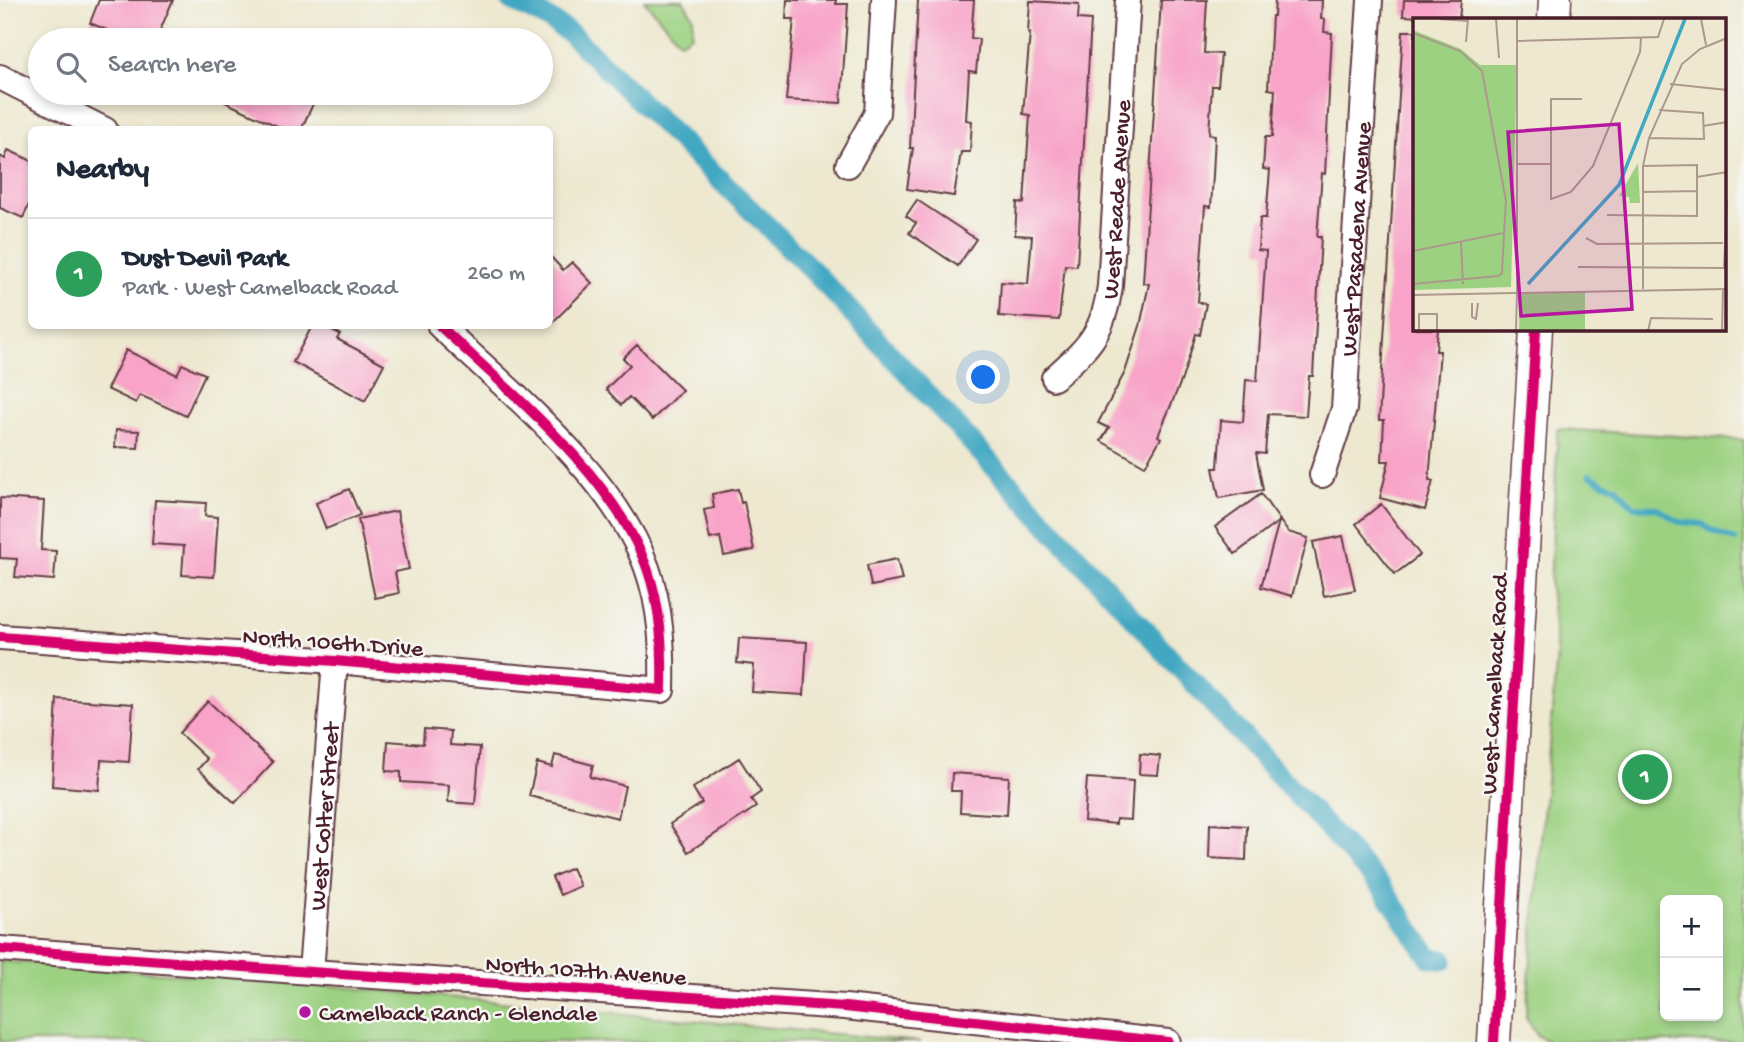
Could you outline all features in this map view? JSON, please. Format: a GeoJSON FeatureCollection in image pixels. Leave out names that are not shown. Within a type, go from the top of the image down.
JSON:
{"type":"FeatureCollection","features":[{"type":"Feature","properties":{"kind":"main road"},"geometry":{"type":"LineString","coordinates":[[1554,18],[1555,0]]}},
{"type":"Feature","properties":{"kind":"main road","name":"West Camelback Road"},"geometry":{"type":"LineString","coordinates":[[1494,1042],[1536,331]]}},
{"type":"Feature","properties":{"kind":"street"},"geometry":{"type":"LineString","coordinates":[[848,165],[877,113],[884,0]]}},
{"type":"Feature","properties":{"kind":"street","name":"West Reade Avenue"},"geometry":{"type":"LineString","coordinates":[[1054,378],[1088,347],[1100,329],[1107,309],[1128,0]]}},
{"type":"Feature","properties":{"kind":"street","name":"West Pasadena Avenue"},"geometry":{"type":"LineString","coordinates":[[1322,475],[1344,410],[1370,0]]}},
{"type":"Feature","properties":{"kind":"street"},"geometry":{"type":"LineString","coordinates":[[0,77],[28,91]]}},
{"type":"Feature","properties":{"kind":"street"},"geometry":{"type":"LineString","coordinates":[[55,105],[97,126]]}},
{"type":"Feature","properties":{"kind":"street","name":"North 106th Drive"},"geometry":{"type":"LineString","coordinates":[[0,637],[335,661],[662,690],[663,650],[659,611],[647,568],[631,533],[604,492],[572,454],[443,329]]}},
{"type":"Feature","properties":{"kind":"street","name":"West Colter Street"},"geometry":{"type":"LineString","coordinates":[[311,972],[335,661]]}},
{"type":"Feature","properties":{"kind":"street","name":"North 107th Avenue"},"geometry":{"type":"LineString","coordinates":[[0,948],[311,972],[845,1007],[1168,1042]]}},
{"type":"Feature","properties":{"kind":"green space"},"geometry":{"type":"Polygon","coordinates":[[[644,0],[683,0],[693,17],[692,35],[680,42],[644,0]]]}},
{"type":"Feature","properties":{"kind":"green space"},"geometry":{"type":"Polygon","coordinates":[[[1558,429],[1744,440],[1744,1042],[1549,1042],[1538,1036],[1526,1017],[1557,654],[1550,586],[1558,429]]]}},
{"type":"Feature","properties":{"kind":"green space","name":"Camelback Ranch - Glendale"},"geometry":{"type":"Polygon","coordinates":[[[0,961],[300,983],[920,1042],[0,1042],[0,961]]]}},
{"type":"Feature","properties":{"kind":"building"},"geometry":{"type":"Polygon","coordinates":[[[99,0],[173,0],[161,28],[102,28],[90,23],[99,0]]]}},
{"type":"Feature","properties":{"kind":"building"},"geometry":{"type":"Polygon","coordinates":[[[787,0],[836,0],[836,4],[848,4],[841,103],[786,100],[794,19],[786,19],[787,0]]]}},
{"type":"Feature","properties":{"kind":"building"},"geometry":{"type":"Polygon","coordinates":[[[918,0],[974,0],[971,38],[979,39],[976,72],[969,71],[966,120],[972,121],[970,152],[961,152],[954,196],[907,189],[913,148],[910,148],[918,0]]]}},
{"type":"Feature","properties":{"kind":"building"},"geometry":{"type":"Polygon","coordinates":[[[1161,0],[1207,0],[1204,53],[1221,54],[1218,86],[1212,86],[1209,134],[1215,135],[1211,207],[1205,206],[1198,302],[1206,304],[1200,335],[1196,334],[1182,379],[1158,436],[1161,438],[1145,466],[1101,441],[1109,428],[1098,423],[1125,372],[1140,326],[1149,284],[1143,283],[1161,0]]]}},
{"type":"Feature","properties":{"kind":"building"},"geometry":{"type":"Polygon","coordinates":[[[1275,0],[1322,0],[1321,19],[1325,19],[1324,32],[1332,33],[1325,174],[1322,173],[1317,237],[1321,237],[1313,376],[1309,376],[1306,416],[1268,414],[1265,454],[1256,453],[1263,490],[1219,498],[1213,468],[1218,468],[1221,420],[1243,422],[1246,380],[1257,381],[1266,251],[1258,250],[1260,218],[1266,218],[1270,170],[1263,169],[1265,137],[1272,137],[1275,90],[1268,89],[1275,0]]]}},
{"type":"Feature","properties":{"kind":"building"},"geometry":{"type":"Polygon","coordinates":[[[1404,0],[1461,0],[1459,18],[1403,16],[1404,0]]]}},
{"type":"Feature","properties":{"kind":"building"},"geometry":{"type":"Polygon","coordinates":[[[1030,1],[1079,4],[1078,19],[1091,20],[1077,266],[1065,265],[1059,320],[999,316],[1001,282],[1028,284],[1032,236],[1015,235],[1017,202],[1024,203],[1030,115],[1023,114],[1030,1]]]}},
{"type":"Feature","properties":{"kind":"building"},"geometry":{"type":"Polygon","coordinates":[[[1403,31],[1413,31],[1413,331],[1438,331],[1436,351],[1440,351],[1429,480],[1433,481],[1425,510],[1380,498],[1389,461],[1382,461],[1384,420],[1379,420],[1403,31]]]}},
{"type":"Feature","properties":{"kind":"building"},"geometry":{"type":"Polygon","coordinates":[[[231,105],[312,105],[303,126],[277,126],[231,105]]]}},
{"type":"Feature","properties":{"kind":"building"},"geometry":{"type":"Polygon","coordinates":[[[8,150],[28,159],[28,207],[23,218],[0,208],[0,156],[5,159],[8,150]]]}},
{"type":"Feature","properties":{"kind":"building"},"geometry":{"type":"Polygon","coordinates":[[[917,200],[976,239],[958,266],[909,233],[916,223],[906,216],[917,200]]]}},
{"type":"Feature","properties":{"kind":"building"},"geometry":{"type":"Polygon","coordinates":[[[553,259],[563,270],[572,262],[592,283],[553,322],[553,259]]]}},
{"type":"Feature","properties":{"kind":"building"},"geometry":{"type":"Polygon","coordinates":[[[310,329],[330,329],[340,334],[337,339],[384,364],[365,401],[293,362],[310,329]]]}},
{"type":"Feature","properties":{"kind":"building"},"geometry":{"type":"Polygon","coordinates":[[[637,345],[682,390],[652,420],[629,397],[621,405],[606,389],[630,365],[623,358],[637,345]]]}},
{"type":"Feature","properties":{"kind":"building"},"geometry":{"type":"Polygon","coordinates":[[[126,350],[177,375],[182,364],[205,374],[186,416],[140,395],[136,403],[107,389],[126,350]]]}},
{"type":"Feature","properties":{"kind":"building"},"geometry":{"type":"Polygon","coordinates":[[[116,430],[139,431],[138,448],[115,447],[116,430]]]}},
{"type":"Feature","properties":{"kind":"building"},"geometry":{"type":"Polygon","coordinates":[[[349,489],[360,515],[326,529],[316,503],[349,489]]]}},
{"type":"Feature","properties":{"kind":"building"},"geometry":{"type":"Polygon","coordinates":[[[738,489],[741,503],[744,502],[754,550],[724,556],[720,537],[710,539],[704,510],[714,508],[712,494],[738,489]]]}},
{"type":"Feature","properties":{"kind":"building"},"geometry":{"type":"Polygon","coordinates":[[[1261,494],[1288,532],[1308,538],[1292,596],[1261,587],[1279,521],[1235,554],[1215,527],[1261,494]]]}},
{"type":"Feature","properties":{"kind":"building"},"geometry":{"type":"Polygon","coordinates":[[[0,498],[44,501],[41,550],[56,551],[54,580],[15,577],[17,559],[0,558],[0,498]]]}},
{"type":"Feature","properties":{"kind":"building"},"geometry":{"type":"Polygon","coordinates":[[[155,500],[206,503],[205,516],[218,517],[214,577],[182,575],[184,546],[152,544],[155,500]]]}},
{"type":"Feature","properties":{"kind":"building"},"geometry":{"type":"Polygon","coordinates":[[[1381,504],[1420,555],[1395,574],[1356,524],[1381,504]]]}},
{"type":"Feature","properties":{"kind":"building"},"geometry":{"type":"Polygon","coordinates":[[[397,511],[409,569],[395,572],[399,593],[375,598],[358,519],[397,511]]]}},
{"type":"Feature","properties":{"kind":"building"},"geometry":{"type":"Polygon","coordinates":[[[1343,536],[1355,590],[1324,596],[1313,542],[1343,536]]]}},
{"type":"Feature","properties":{"kind":"building"},"geometry":{"type":"Polygon","coordinates":[[[897,559],[902,580],[871,586],[867,565],[897,559]]]}},
{"type":"Feature","properties":{"kind":"building"},"geometry":{"type":"Polygon","coordinates":[[[739,638],[807,642],[804,695],[752,692],[754,665],[737,663],[739,638]]]}},
{"type":"Feature","properties":{"kind":"building"},"geometry":{"type":"Polygon","coordinates":[[[57,699],[133,704],[129,762],[101,760],[99,790],[52,786],[57,699]]]}},
{"type":"Feature","properties":{"kind":"building"},"geometry":{"type":"Polygon","coordinates":[[[208,701],[273,762],[235,803],[198,769],[207,759],[179,733],[208,701]]]}},
{"type":"Feature","properties":{"kind":"building"},"geometry":{"type":"Polygon","coordinates":[[[424,729],[451,731],[450,745],[480,747],[475,804],[448,802],[449,785],[401,782],[401,772],[386,771],[388,741],[423,744],[424,729]]]}},
{"type":"Feature","properties":{"kind":"building"},"geometry":{"type":"Polygon","coordinates":[[[1140,754],[1160,756],[1158,775],[1139,774],[1140,754]]]}},
{"type":"Feature","properties":{"kind":"building"},"geometry":{"type":"Polygon","coordinates":[[[555,755],[593,765],[590,777],[625,786],[618,818],[529,796],[537,763],[552,767],[555,755]]]}},
{"type":"Feature","properties":{"kind":"building"},"geometry":{"type":"Polygon","coordinates":[[[739,758],[761,792],[751,799],[756,807],[688,852],[670,824],[702,803],[693,788],[739,758]]]}},
{"type":"Feature","properties":{"kind":"building"},"geometry":{"type":"Polygon","coordinates":[[[952,773],[1009,777],[1007,815],[960,812],[961,791],[951,791],[952,773]]]}},
{"type":"Feature","properties":{"kind":"building"},"geometry":{"type":"Polygon","coordinates":[[[1087,778],[1133,781],[1131,820],[1116,819],[1116,824],[1084,821],[1087,778]]]}},
{"type":"Feature","properties":{"kind":"building"},"geometry":{"type":"Polygon","coordinates":[[[1210,824],[1247,826],[1246,860],[1209,858],[1210,824]]]}},
{"type":"Feature","properties":{"kind":"building"},"geometry":{"type":"Polygon","coordinates":[[[572,868],[580,886],[560,895],[552,877],[572,868]]]}},
{"type":"Feature","properties":{"kind":"waterway"},"geometry":{"type":"LineString","coordinates":[[511,0],[571,34],[816,274],[1382,887],[1429,957],[1443,960]]}},
{"type":"Feature","properties":{"kind":"waterway"},"geometry":{"type":"LineString","coordinates":[[1590,475],[1616,487],[1634,507],[1657,508],[1679,522],[1702,524],[1735,540]]}},
{"type":"Feature","properties":{"kind":"cycle path"},"geometry":{"type":"LineString","coordinates":[[0,637],[335,661],[662,690],[658,613],[647,568],[632,534],[611,501],[557,437],[443,329]]}},
{"type":"Feature","properties":{"kind":"cycle path"},"geometry":{"type":"LineString","coordinates":[[1494,1042],[1536,331]]}},
{"type":"Feature","properties":{"kind":"cycle path"},"geometry":{"type":"LineString","coordinates":[[0,949],[845,1007],[1168,1042]]}},
{"type":"Feature","properties":{"kind":"place","name":"Dust Devil Park"},"geometry":{"type":"Point","coordinates":[1645,777]}},
{"type":"Feature","properties":{"kind":"place","name":"Camelback Ranch - Glendale"},"geometry":{"type":"Point","coordinates":[305,1012]}}]}
